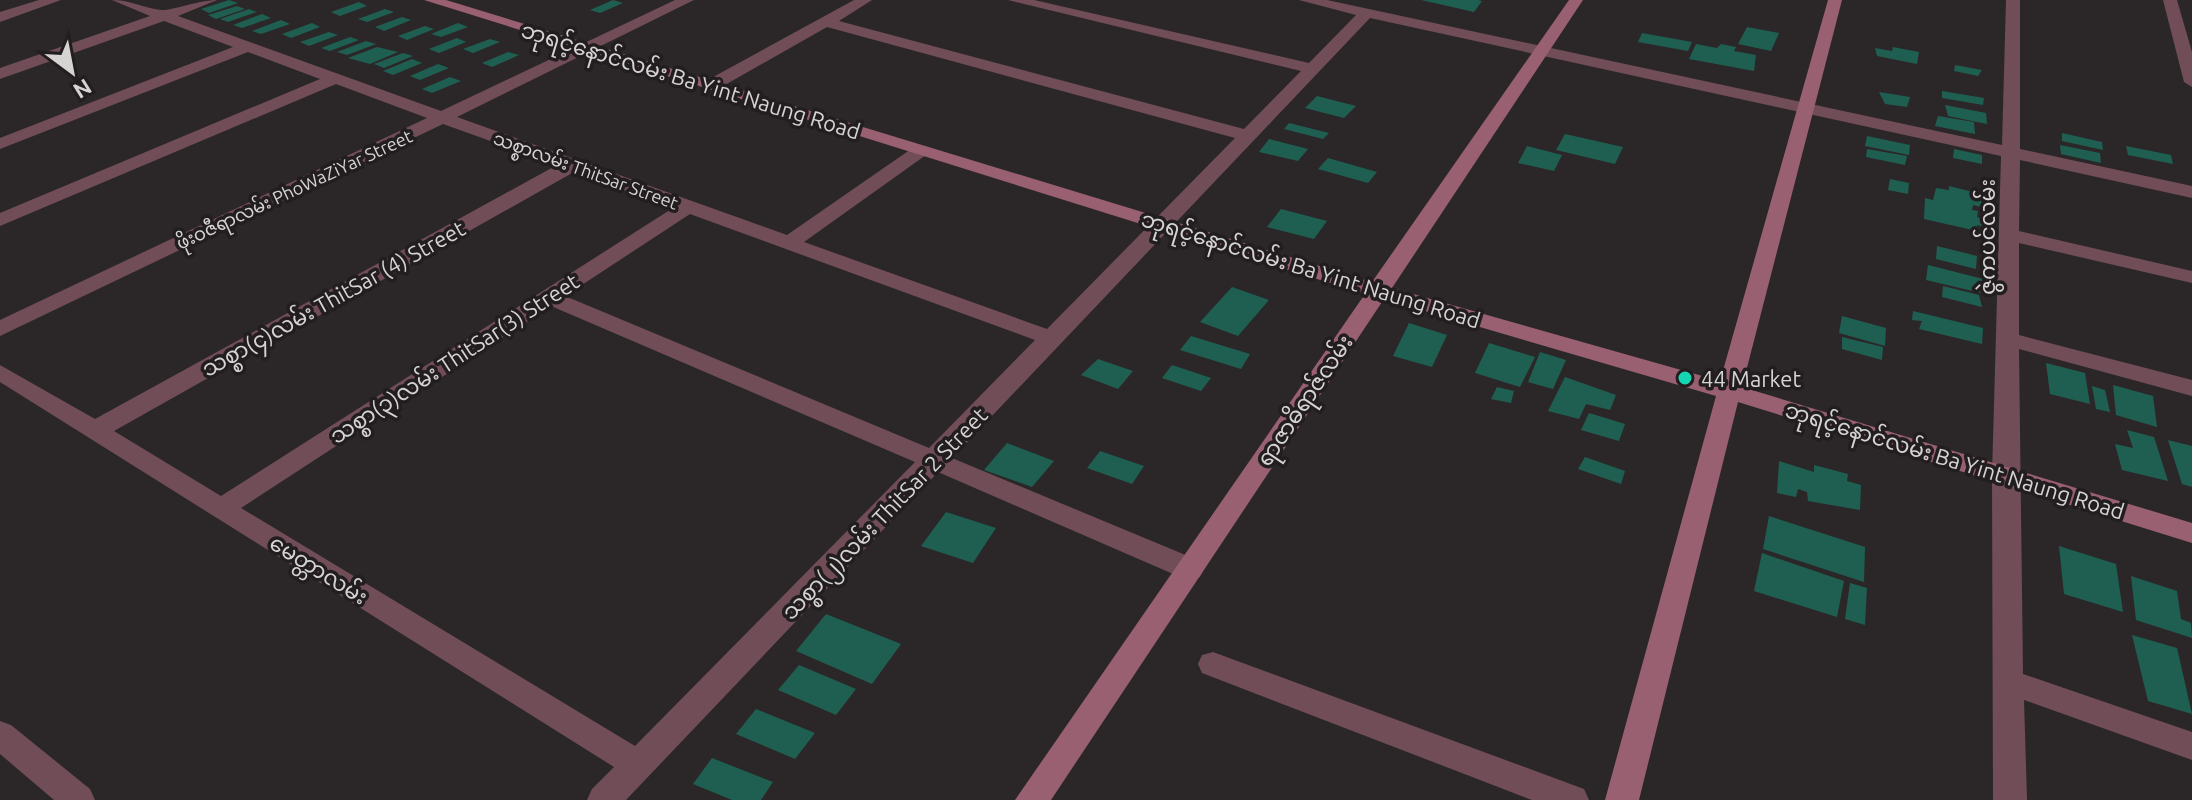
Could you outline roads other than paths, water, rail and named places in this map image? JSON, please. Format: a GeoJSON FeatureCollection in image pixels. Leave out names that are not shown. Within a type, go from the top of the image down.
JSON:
{"type":"FeatureCollection","features":[{"type":"Feature","properties":{"kind":"street"},"geometry":{"type":"LineString","coordinates":[[0,17],[54,0]]}},
{"type":"Feature","properties":{"kind":"street","name":"သစ္စာလမ်း ThitSar Street"},"geometry":{"type":"LineString","coordinates":[[119,0],[1053,339]]}},
{"type":"Feature","properties":{"kind":"street"},"geometry":{"type":"LineString","coordinates":[[0,74],[210,0]]}},
{"type":"Feature","properties":{"kind":"street","name":"ဘုရင့်နောင်လမ်း Ba Yint Naung Road"},"geometry":{"type":"LineString","coordinates":[[431,0],[1378,291],[1731,392],[2192,533]]}},
{"type":"Feature","properties":{"kind":"street","name":"ဖိုးဝဇီရာလမ်း PhoWaZiYar Street"},"geometry":{"type":"LineString","coordinates":[[0,329],[687,0]]}},
{"type":"Feature","properties":{"kind":"street"},"geometry":{"type":"LineString","coordinates":[[710,86],[865,0]]}},
{"type":"Feature","properties":{"kind":"street"},"geometry":{"type":"LineString","coordinates":[[1015,0],[1313,69]]}},
{"type":"Feature","properties":{"kind":"street"},"geometry":{"type":"LineString","coordinates":[[1306,0],[2192,192]]}},
{"type":"Feature","properties":{"kind":"street","name":"ရာဇာဓိရာဇ်လမ်း"},"geometry":{"type":"LineString","coordinates":[[1032,800],[1576,0]]}},
{"type":"Feature","properties":{"kind":"street"},"geometry":{"type":"LineString","coordinates":[[1622,800],[1803,110],[1835,0]]}},
{"type":"Feature","properties":{"kind":"street","name":"ဇွဲကပင်လမ်း"},"geometry":{"type":"LineString","coordinates":[[2010,800],[2005,475],[2010,340],[2013,0]]}},
{"type":"Feature","properties":{"kind":"street"},"geometry":{"type":"LineString","coordinates":[[2170,0],[2192,82]]}},
{"type":"Feature","properties":{"kind":"street","name":"သစ္စာ(၂)လမ်း ThitSar 2 Street"},"geometry":{"type":"LineString","coordinates":[[604,800],[1164,226],[1367,13]]}},
{"type":"Feature","properties":{"kind":"street"},"geometry":{"type":"LineString","coordinates":[[826,22],[1249,136]]}},
{"type":"Feature","properties":{"kind":"street"},"geometry":{"type":"LineString","coordinates":[[0,144],[247,47]]}},
{"type":"Feature","properties":{"kind":"street"},"geometry":{"type":"LineString","coordinates":[[0,220],[334,79]]}},
{"type":"Feature","properties":{"kind":"street"},"geometry":{"type":"LineString","coordinates":[[788,244],[920,151]]}},
{"type":"Feature","properties":{"kind":"street","name":"သစ္စာ(၄)လမ်း ThitSar (4) Street"},"geometry":{"type":"LineString","coordinates":[[94,431],[572,165]]}},
{"type":"Feature","properties":{"kind":"street","name":"သစ္စာ(၃)လမ်း ThitSar(3) Street"},"geometry":{"type":"LineString","coordinates":[[220,509],[688,207]]}},
{"type":"Feature","properties":{"kind":"street"},"geometry":{"type":"LineString","coordinates":[[2009,235],[2192,277]]}},
{"type":"Feature","properties":{"kind":"street"},"geometry":{"type":"LineString","coordinates":[[549,297],[1190,569]]}},
{"type":"Feature","properties":{"kind":"street"},"geometry":{"type":"LineString","coordinates":[[2010,340],[2192,388]]}},
{"type":"Feature","properties":{"kind":"street","name":"မေတ္တာလမ်း"},"geometry":{"type":"LineString","coordinates":[[0,372],[638,765]]}},
{"type":"Feature","properties":{"kind":"street"},"geometry":{"type":"LineString","coordinates":[[1213,664],[1572,800]]}},
{"type":"Feature","properties":{"kind":"street"},"geometry":{"type":"LineString","coordinates":[[2008,681],[2192,746]]}},
{"type":"Feature","properties":{"kind":"street"},"geometry":{"type":"LineString","coordinates":[[0,735],[78,800]]}},
{"type":"Feature","properties":{"kind":"place","name":"44 Market"},"geometry":{"type":"Point","coordinates":[1685,378]}}]}
